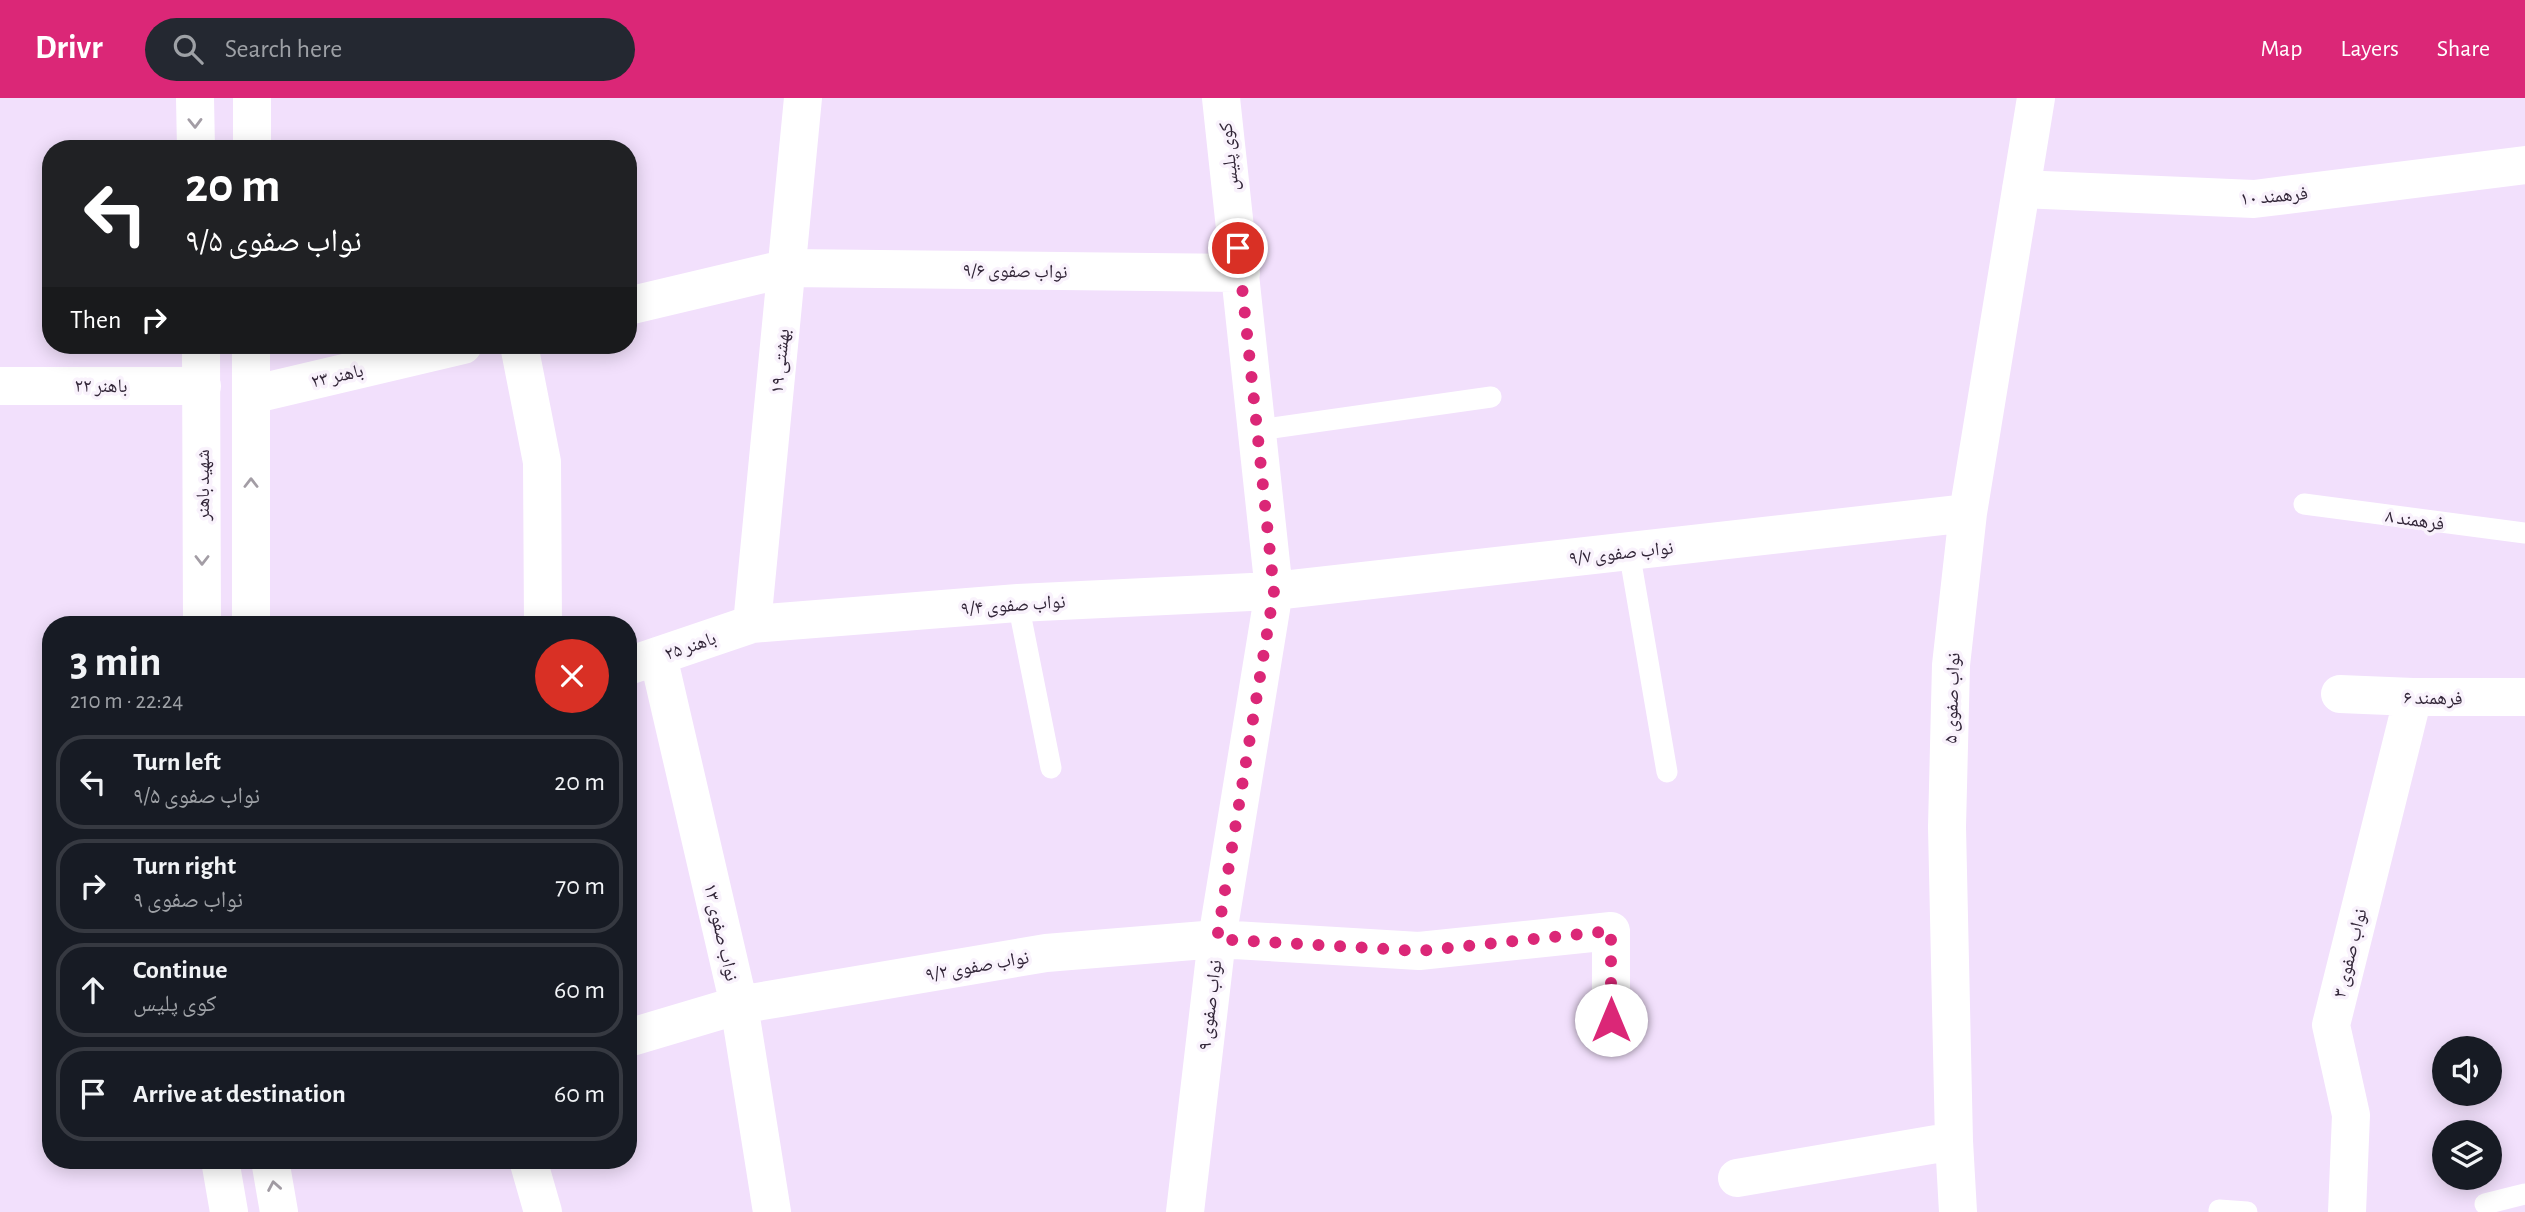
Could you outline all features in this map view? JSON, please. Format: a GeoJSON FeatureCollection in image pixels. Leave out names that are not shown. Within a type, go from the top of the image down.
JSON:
{"type":"FeatureCollection","features":[{"type":"Feature","properties":{"kind":"street"},"geometry":{"type":"LineString","coordinates":[[195,98],[196,140]]}},
{"type":"Feature","properties":{"kind":"street"},"geometry":{"type":"LineString","coordinates":[[252,98],[252,140]]}},
{"type":"Feature","properties":{"kind":"street","name":"بهشتی ۱۹"},"geometry":{"type":"LineString","coordinates":[[752,624],[803,98]]}},
{"type":"Feature","properties":{"kind":"street","name":"کوی پلیس"},"geometry":{"type":"LineString","coordinates":[[1221,98],[1274,591]]}},
{"type":"Feature","properties":{"kind":"street","name":"نواب صفوی ۵"},"geometry":{"type":"LineString","coordinates":[[1958,1212],[1947,827],[1951,665],[1968,513],[2036,98]]}},
{"type":"Feature","properties":{"kind":"street","name":"فرهمند ۱۰"},"geometry":{"type":"LineString","coordinates":[[2021,189],[2254,199],[2525,165]]}},
{"type":"Feature","properties":{"kind":"street"},"geometry":{"type":"LineString","coordinates":[[637,304],[788,268]]}},
{"type":"Feature","properties":{"kind":"street","name":"نواب صفوی ۹/۶"},"geometry":{"type":"LineString","coordinates":[[788,268],[1241,273]]}},
{"type":"Feature","properties":{"kind":"street","name":"شهید باهنر"},"geometry":{"type":"LineString","coordinates":[[201,354],[202,616]]}},
{"type":"Feature","properties":{"kind":"street"},"geometry":{"type":"LineString","coordinates":[[251,354],[251,616]]}},
{"type":"Feature","properties":{"kind":"street","name":"باهنر ۲۳"},"geometry":{"type":"LineString","coordinates":[[251,395],[425,354]]}},
{"type":"Feature","properties":{"kind":"street"},"geometry":{"type":"LineString","coordinates":[[521,354],[542,462],[543,616]]}},
{"type":"Feature","properties":{"kind":"street","name":"باهنر ۲۲"},"geometry":{"type":"LineString","coordinates":[[0,386],[202,386]]}},
{"type":"Feature","properties":{"kind":"street","name":"نواب صفوی ۹/۷"},"geometry":{"type":"LineString","coordinates":[[1274,591],[1968,513]]}},
{"type":"Feature","properties":{"kind":"street","name":"نواب صفوی ۹/۴"},"geometry":{"type":"LineString","coordinates":[[752,624],[1018,603],[1274,591]]}},
{"type":"Feature","properties":{"kind":"street","name":"نواب صفوی ۹"},"geometry":{"type":"LineString","coordinates":[[1185,1212],[1217,939],[1274,591]]}},
{"type":"Feature","properties":{"kind":"street","name":"باهنر ۲۵"},"geometry":{"type":"LineString","coordinates":[[643,661],[752,624]]}},
{"type":"Feature","properties":{"kind":"street","name":"نواب صفوی ۱۳"},"geometry":{"type":"LineString","coordinates":[[643,661],[739,1006],[772,1212]]}},
{"type":"Feature","properties":{"kind":"street","name":"فرهمند ۶"},"geometry":{"type":"LineString","coordinates":[[2340,694],[2525,697]]}},
{"type":"Feature","properties":{"kind":"street","name":"نواب صفوی ۳"},"geometry":{"type":"LineString","coordinates":[[2347,1212],[2351,1115],[2331,1025],[2413,697]]}},
{"type":"Feature","properties":{"kind":"street","name":"نواب صفوی ۹/۲"},"geometry":{"type":"LineString","coordinates":[[637,1035],[739,1006],[1046,953],[1217,939],[1419,951],[1611,931],[1611,1020]]}},
{"type":"Feature","properties":{"kind":"street"},"geometry":{"type":"LineString","coordinates":[[1737,1178],[1954,1140]]}},
{"type":"Feature","properties":{"kind":"street"},"geometry":{"type":"LineString","coordinates":[[222,1169],[229,1212]]}},
{"type":"Feature","properties":{"kind":"street"},"geometry":{"type":"LineString","coordinates":[[272,1169],[279,1212]]}},
{"type":"Feature","properties":{"kind":"street"},"geometry":{"type":"LineString","coordinates":[[531,1169],[543,1212]]}},
{"type":"Feature","properties":{"kind":"lane"},"geometry":{"type":"LineString","coordinates":[[1258,430],[1490,397]]}},
{"type":"Feature","properties":{"kind":"lane","name":"فرهمند ۸"},"geometry":{"type":"LineString","coordinates":[[2304,504],[2525,533]]}},
{"type":"Feature","properties":{"kind":"lane"},"geometry":{"type":"LineString","coordinates":[[1629,551],[1667,772]]}},
{"type":"Feature","properties":{"kind":"lane"},"geometry":{"type":"LineString","coordinates":[[1018,603],[1051,768]]}},
{"type":"Feature","properties":{"kind":"lane"},"geometry":{"type":"LineString","coordinates":[[2485,1204],[2525,1194]]}},
{"type":"Feature","properties":{"kind":"lane"},"geometry":{"type":"LineString","coordinates":[[2219,1210],[2247,1212]]}},
{"type":"Feature","properties":{"kind":"route"},"geometry":{"type":"LineString","coordinates":[[1238,248],[1274,591],[1217,939],[1419,951],[1611,931],[1611,1020]]}}]}
